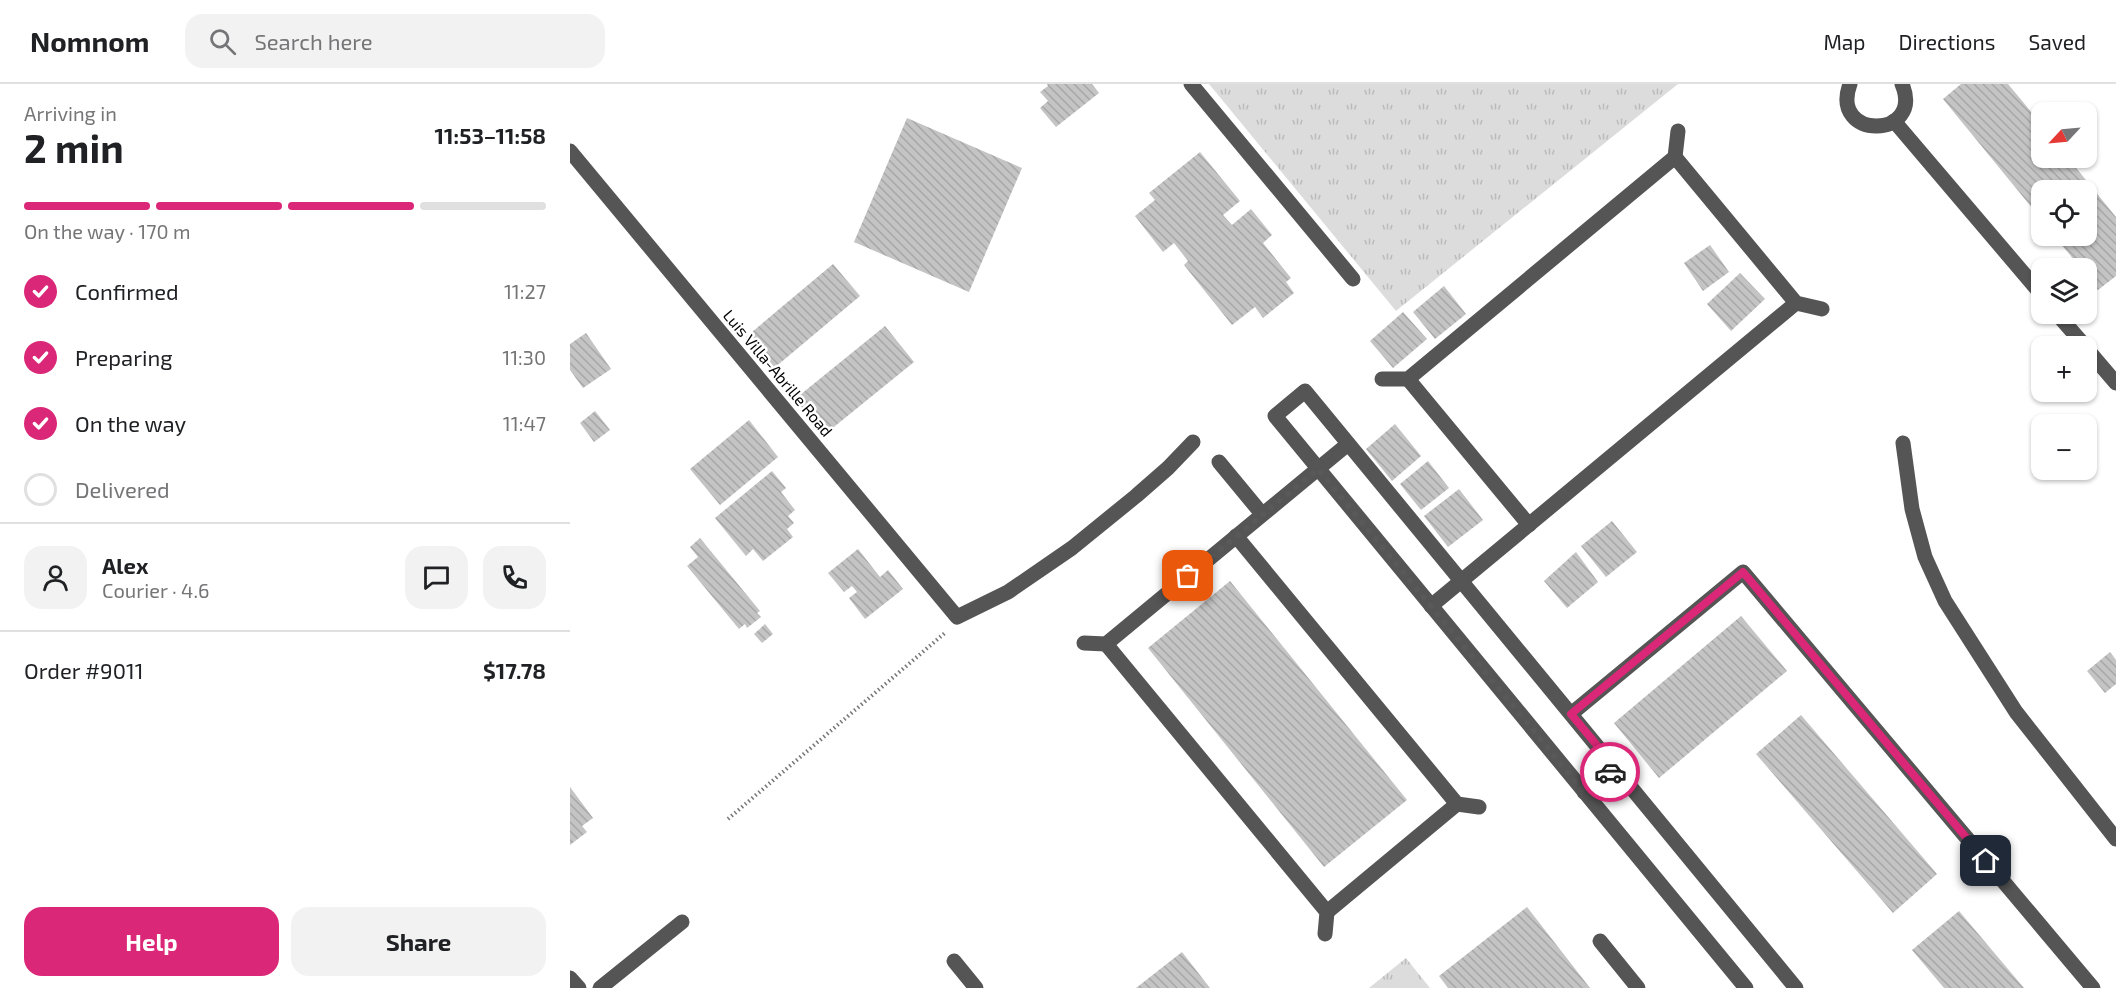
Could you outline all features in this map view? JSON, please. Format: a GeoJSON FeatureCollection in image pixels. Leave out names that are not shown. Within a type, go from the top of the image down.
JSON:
{"type":"FeatureCollection","features":[{"type":"Feature","properties":{"kind":"street"},"geometry":{"type":"LineString","coordinates":[[1191,84],[1353,279]]}},
{"type":"Feature","properties":{"kind":"street"},"geometry":{"type":"LineString","coordinates":[[1850,84],[1847,104],[1851,113],[1866,126],[1876,127],[1885,126],[1901,114],[1906,95],[1902,84]]}},
{"type":"Feature","properties":{"kind":"street"},"geometry":{"type":"LineString","coordinates":[[1894,121],[2031,282]]}},
{"type":"Feature","properties":{"kind":"street"},"geometry":{"type":"LineString","coordinates":[[1382,379],[1408,379],[1675,157],[1678,131]]}},
{"type":"Feature","properties":{"kind":"street","name":"Luis Villa-Abrille Road"},"geometry":{"type":"LineString","coordinates":[[570,151],[957,617]]}},
{"type":"Feature","properties":{"kind":"street"},"geometry":{"type":"LineString","coordinates":[[1675,157],[1796,303],[1822,309]]}},
{"type":"Feature","properties":{"kind":"street"},"geometry":{"type":"LineString","coordinates":[[1431,606],[1796,303]]}},
{"type":"Feature","properties":{"kind":"street"},"geometry":{"type":"LineString","coordinates":[[2066,324],[2076,336]]}},
{"type":"Feature","properties":{"kind":"street"},"geometry":{"type":"LineString","coordinates":[[2097,360],[2116,383]]}},
{"type":"Feature","properties":{"kind":"street"},"geometry":{"type":"LineString","coordinates":[[1408,379],[1528,525]]}},
{"type":"Feature","properties":{"kind":"street"},"geometry":{"type":"LineString","coordinates":[[1746,988],[1275,416],[1305,391],[1796,988]]}},
{"type":"Feature","properties":{"kind":"street"},"geometry":{"type":"LineString","coordinates":[[957,617],[1008,592],[1072,548],[1144,489],[1193,442]]}},
{"type":"Feature","properties":{"kind":"street"},"geometry":{"type":"LineString","coordinates":[[1903,443],[1912,509],[1925,557],[1945,601],[2016,712],[2116,839]]}},
{"type":"Feature","properties":{"kind":"street"},"geometry":{"type":"LineString","coordinates":[[1084,643],[1106,644],[1348,444]]}},
{"type":"Feature","properties":{"kind":"street"},"geometry":{"type":"LineString","coordinates":[[1219,462],[1262,514]]}},
{"type":"Feature","properties":{"kind":"street"},"geometry":{"type":"LineString","coordinates":[[1236,536],[1457,804],[1479,807]]}},
{"type":"Feature","properties":{"kind":"street"},"geometry":{"type":"LineString","coordinates":[[1571,714],[1743,572],[2093,988]]}},
{"type":"Feature","properties":{"kind":"street"},"geometry":{"type":"LineString","coordinates":[[1106,644],[1327,912],[1325,934]]}},
{"type":"Feature","properties":{"kind":"street"},"geometry":{"type":"LineString","coordinates":[[1584,792],[1615,767]]}},
{"type":"Feature","properties":{"kind":"street"},"geometry":{"type":"LineString","coordinates":[[1327,912],[1457,804]]}},
{"type":"Feature","properties":{"kind":"street"},"geometry":{"type":"LineString","coordinates":[[600,988],[682,922]]}},
{"type":"Feature","properties":{"kind":"street"},"geometry":{"type":"LineString","coordinates":[[1600,941],[1638,988]]}},
{"type":"Feature","properties":{"kind":"street"},"geometry":{"type":"LineString","coordinates":[[954,961],[976,988]]}},
{"type":"Feature","properties":{"kind":"street"},"geometry":{"type":"LineString","coordinates":[[570,978],[579,988]]}},
{"type":"Feature","properties":{"kind":"path"},"geometry":{"type":"LineString","coordinates":[[728,819],[936,642],[957,617]]}},
{"type":"Feature","properties":{"kind":"green space"},"geometry":{"type":"Polygon","coordinates":[[[1209,84],[1678,84],[1396,311],[1209,84]]]}},
{"type":"Feature","properties":{"kind":"green space"},"geometry":{"type":"Polygon","coordinates":[[[1406,958],[1430,988],[1369,988],[1406,958]]]}},
{"type":"Feature","properties":{"kind":"building"},"geometry":{"type":"Polygon","coordinates":[[[1047,84],[1092,84],[1099,93],[1056,127],[1040,108],[1048,101],[1040,92],[1048,86],[1047,84]]]}},
{"type":"Feature","properties":{"kind":"building"},"geometry":{"type":"Polygon","coordinates":[[[1961,84],[2008,84],[2031,112],[2031,168],[2076,168],[2086,180],[2031,180],[2031,207],[1943,99],[1961,84]]]}},
{"type":"Feature","properties":{"kind":"building"},"geometry":{"type":"Polygon","coordinates":[[[907,118],[1022,168],[969,292],[854,242],[907,118]]]}},
{"type":"Feature","properties":{"kind":"building"},"geometry":{"type":"Polygon","coordinates":[[[1200,152],[1240,201],[1223,215],[1232,225],[1251,209],[1272,235],[1263,243],[1291,278],[1286,282],[1294,293],[1263,318],[1255,307],[1232,325],[1184,265],[1188,261],[1174,243],[1163,252],[1135,216],[1155,200],[1149,193],[1200,152]]]}},
{"type":"Feature","properties":{"kind":"building"},"geometry":{"type":"Polygon","coordinates":[[[2097,194],[2116,217],[2116,276],[2098,290],[2097,258],[2073,258],[2062,246],[2097,246],[2097,194]]]}},
{"type":"Feature","properties":{"kind":"building"},"geometry":{"type":"Polygon","coordinates":[[[1710,245],[1729,272],[1703,291],[1684,263],[1710,245]]]}},
{"type":"Feature","properties":{"kind":"building"},"geometry":{"type":"Polygon","coordinates":[[[833,264],[860,296],[773,369],[746,337],[833,264]]]}},
{"type":"Feature","properties":{"kind":"building"},"geometry":{"type":"Polygon","coordinates":[[[1740,273],[1765,299],[1731,331],[1707,304],[1740,273]]]}},
{"type":"Feature","properties":{"kind":"building"},"geometry":{"type":"Polygon","coordinates":[[[1444,286],[1466,314],[1435,339],[1413,312],[1444,286]]]}},
{"type":"Feature","properties":{"kind":"building"},"geometry":{"type":"Polygon","coordinates":[[[1403,312],[1427,339],[1393,368],[1370,341],[1403,312]]]}},
{"type":"Feature","properties":{"kind":"building"},"geometry":{"type":"Polygon","coordinates":[[[885,326],[914,362],[824,435],[795,399],[885,326]]]}},
{"type":"Feature","properties":{"kind":"building"},"geometry":{"type":"Polygon","coordinates":[[[586,333],[611,369],[583,388],[570,370],[570,344],[586,333]]]}},
{"type":"Feature","properties":{"kind":"building"},"geometry":{"type":"Polygon","coordinates":[[[595,411],[610,430],[594,442],[580,423],[595,411]]]}},
{"type":"Feature","properties":{"kind":"building"},"geometry":{"type":"Polygon","coordinates":[[[749,420],[778,457],[720,505],[690,469],[749,420]]]}},
{"type":"Feature","properties":{"kind":"building"},"geometry":{"type":"Polygon","coordinates":[[[1395,424],[1421,456],[1392,481],[1366,449],[1395,424]]]}},
{"type":"Feature","properties":{"kind":"building"},"geometry":{"type":"Polygon","coordinates":[[[1428,461],[1449,488],[1421,510],[1400,484],[1428,461]]]}},
{"type":"Feature","properties":{"kind":"building"},"geometry":{"type":"Polygon","coordinates":[[[772,471],[786,488],[781,492],[795,510],[788,516],[794,523],[787,529],[793,537],[763,561],[753,549],[746,556],[715,518],[772,471]]]}},
{"type":"Feature","properties":{"kind":"building"},"geometry":{"type":"Polygon","coordinates":[[[1459,489],[1483,520],[1448,547],[1424,516],[1459,489]]]}},
{"type":"Feature","properties":{"kind":"building"},"geometry":{"type":"Polygon","coordinates":[[[1612,521],[1637,552],[1606,577],[1581,546],[1612,521]]]}},
{"type":"Feature","properties":{"kind":"building"},"geometry":{"type":"Polygon","coordinates":[[[700,538],[760,611],[757,613],[761,617],[747,628],[745,624],[739,629],[687,566],[698,557],[690,547],[700,538]]]}},
{"type":"Feature","properties":{"kind":"building"},"geometry":{"type":"Polygon","coordinates":[[[858,549],[880,577],[888,570],[903,589],[865,619],[849,598],[857,592],[852,586],[844,592],[828,573],[858,549]]]}},
{"type":"Feature","properties":{"kind":"building"},"geometry":{"type":"Polygon","coordinates":[[[1576,552],[1598,582],[1567,608],[1544,581],[1576,552]]]}},
{"type":"Feature","properties":{"kind":"building"},"geometry":{"type":"Polygon","coordinates":[[[1230,581],[1407,800],[1324,867],[1148,648],[1230,581]]]}},
{"type":"Feature","properties":{"kind":"building"},"geometry":{"type":"Polygon","coordinates":[[[1741,616],[1787,671],[1659,778],[1614,723],[1741,616]]]}},
{"type":"Feature","properties":{"kind":"building"},"geometry":{"type":"Polygon","coordinates":[[[765,624],[773,634],[762,643],[754,634],[765,624]]]}},
{"type":"Feature","properties":{"kind":"building"},"geometry":{"type":"Polygon","coordinates":[[[2110,652],[2116,660],[2116,684],[2105,693],[2087,671],[2110,652]]]}},
{"type":"Feature","properties":{"kind":"building"},"geometry":{"type":"Polygon","coordinates":[[[1801,715],[1937,874],[1893,913],[1756,754],[1801,715]]]}},
{"type":"Feature","properties":{"kind":"building"},"geometry":{"type":"Polygon","coordinates":[[[570,787],[593,818],[582,826],[587,832],[570,845],[570,787]]]}},
{"type":"Feature","properties":{"kind":"building"},"geometry":{"type":"Polygon","coordinates":[[[1527,907],[1590,988],[1448,988],[1439,976],[1527,907]]]}},
{"type":"Feature","properties":{"kind":"building"},"geometry":{"type":"Polygon","coordinates":[[[1959,911],[2024,988],[1944,988],[1912,950],[1959,911]]]}},
{"type":"Feature","properties":{"kind":"building"},"geometry":{"type":"Polygon","coordinates":[[[1182,952],[1210,988],[1136,988],[1182,952]]]}},
{"type":"Feature","properties":{"kind":"way so far"},"geometry":{"type":"LineString","coordinates":[[1188,576],[1318,469],[1584,792],[1610,772]]}},
{"type":"Feature","properties":{"kind":"route"},"geometry":{"type":"LineString","coordinates":[[1610,772],[1615,767],[1571,714],[1743,572],[1986,861]]}}]}
